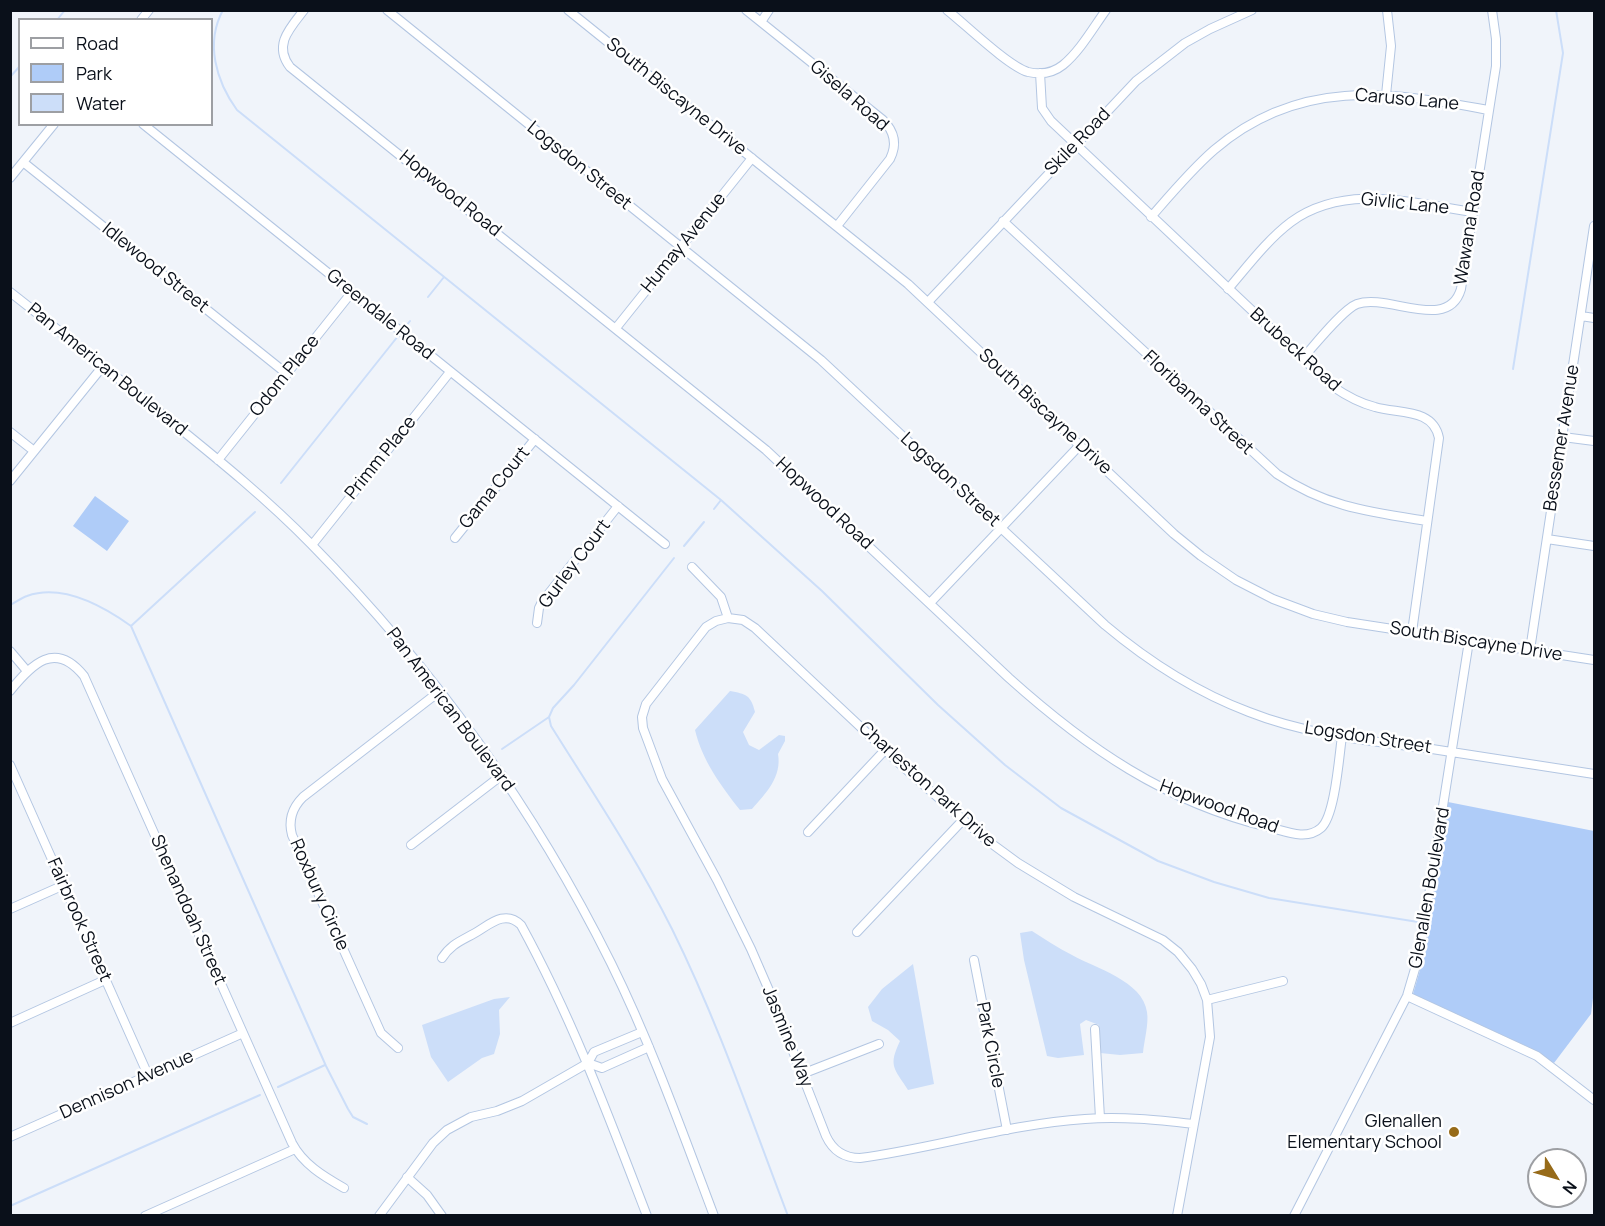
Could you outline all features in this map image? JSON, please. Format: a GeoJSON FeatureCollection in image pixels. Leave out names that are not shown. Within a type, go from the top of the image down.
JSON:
{"type":"FeatureCollection","features":[{"type":"Feature","properties":{"kind":"street","name":"Hopwood Road"},"geometry":{"type":"LineString","coordinates":[[304,10],[285,34],[282,51],[290,67],[766,450],[1047,712],[1089,745],[1152,783],[1182,797],[1247,821],[1300,834],[1310,834],[1327,822],[1342,736]]}},
{"type":"Feature","properties":{"kind":"street","name":"Logsdon Street"},"geometry":{"type":"LineString","coordinates":[[387,10],[821,360],[1105,625],[1149,660],[1216,698],[1284,724],[1342,736],[1594,774]]}},
{"type":"Feature","properties":{"kind":"street","name":"South Biscayne Drive"},"geometry":{"type":"LineString","coordinates":[[568,10],[928,302],[1190,547],[1241,583],[1313,614],[1347,622],[1594,660]]}},
{"type":"Feature","properties":{"kind":"street","name":"Gisela Road"},"geometry":{"type":"LineString","coordinates":[[746,10],[883,120],[892,132],[894,147],[890,159],[837,226]]}},
{"type":"Feature","properties":{"kind":"street"},"geometry":{"type":"LineString","coordinates":[[761,22],[769,10]]}},
{"type":"Feature","properties":{"kind":"street"},"geometry":{"type":"LineString","coordinates":[[947,10],[1013,63],[1028,71],[1040,73],[1052,71],[1064,64],[1106,10]]}},
{"type":"Feature","properties":{"kind":"street","name":"Skile Road"},"geometry":{"type":"LineString","coordinates":[[928,302],[1137,81],[1165,57],[1210,29],[1252,10]]}},
{"type":"Feature","properties":{"kind":"street"},"geometry":{"type":"LineString","coordinates":[[1386,95],[1391,46],[1387,10]]}},
{"type":"Feature","properties":{"kind":"street","name":"Wawana Road"},"geometry":{"type":"LineString","coordinates":[[1302,359],[1344,313],[1357,304],[1370,302],[1436,311],[1453,304],[1461,289],[1496,53],[1492,10]]}},
{"type":"Feature","properties":{"kind":"street","name":"Brubeck Road"},"geometry":{"type":"LineString","coordinates":[[1040,73],[1042,108],[1051,121],[1332,386],[1354,400],[1378,408],[1424,416],[1434,425],[1439,438],[1412,632]]}},
{"type":"Feature","properties":{"kind":"street","name":"Caruso Lane"},"geometry":{"type":"LineString","coordinates":[[1151,217],[1214,151],[1235,135],[1297,104],[1328,97],[1386,95],[1488,110]]}},
{"type":"Feature","properties":{"kind":"street"},"geometry":{"type":"LineString","coordinates":[[10,178],[52,126]]}},
{"type":"Feature","properties":{"kind":"street","name":"Greendale Road"},"geometry":{"type":"LineString","coordinates":[[145,126],[618,506]]}},
{"type":"Feature","properties":{"kind":"street","name":"Humay Avenue"},"geometry":{"type":"LineString","coordinates":[[616,328],[752,158]]}},
{"type":"Feature","properties":{"kind":"street","name":"Idlewood Street"},"geometry":{"type":"LineString","coordinates":[[23,162],[287,374]]}},
{"type":"Feature","properties":{"kind":"street","name":"Givlic Lane"},"geometry":{"type":"LineString","coordinates":[[1228,289],[1282,229],[1323,205],[1364,198],[1473,212]]}},
{"type":"Feature","properties":{"kind":"street","name":"Floribanna Street"},"geometry":{"type":"LineString","coordinates":[[1003,221],[1277,474],[1305,492],[1335,504],[1427,521]]}},
{"type":"Feature","properties":{"kind":"street","name":"Bessemer Avenue"},"geometry":{"type":"LineString","coordinates":[[1530,650],[1594,225]]}},
{"type":"Feature","properties":{"kind":"street","name":"Pan American Boulevard"},"geometry":{"type":"LineString","coordinates":[[10,292],[260,495],[312,545],[395,636],[440,691],[502,775],[574,893],[612,965],[649,1047],[714,1215]]}},
{"type":"Feature","properties":{"kind":"street","name":"Odom Place"},"geometry":{"type":"LineString","coordinates":[[218,460],[352,292]]}},
{"type":"Feature","properties":{"kind":"street"},"geometry":{"type":"LineString","coordinates":[[1581,316],[1594,318]]}},
{"type":"Feature","properties":{"kind":"street"},"geometry":{"type":"LineString","coordinates":[[10,481],[103,366]]}},
{"type":"Feature","properties":{"kind":"street","name":"Primm Place"},"geometry":{"type":"LineString","coordinates":[[312,545],[450,372]]}},
{"type":"Feature","properties":{"kind":"street"},"geometry":{"type":"LineString","coordinates":[[10,432],[34,451]]}},
{"type":"Feature","properties":{"kind":"street"},"geometry":{"type":"LineString","coordinates":[[1563,436],[1594,441]]}},
{"type":"Feature","properties":{"kind":"street","name":"Gama Court"},"geometry":{"type":"LineString","coordinates":[[455,538],[535,439]]}},
{"type":"Feature","properties":{"kind":"street"},"geometry":{"type":"LineString","coordinates":[[930,603],[1080,445]]}},
{"type":"Feature","properties":{"kind":"street"},"geometry":{"type":"LineString","coordinates":[[618,506],[665,544]]}},
{"type":"Feature","properties":{"kind":"street","name":"Gurley Court"},"geometry":{"type":"LineString","coordinates":[[537,623],[542,602],[618,506]]}},
{"type":"Feature","properties":{"kind":"street"},"geometry":{"type":"LineString","coordinates":[[1547,539],[1594,546]]}},
{"type":"Feature","properties":{"kind":"street"},"geometry":{"type":"LineString","coordinates":[[692,567],[722,597],[728,618]]}},
{"type":"Feature","properties":{"kind":"street","name":"Charleston Park Drive"},"geometry":{"type":"LineString","coordinates":[[728,618],[740,619],[750,624],[962,821],[1000,850],[1087,904],[1168,944],[1192,969],[1207,1000],[1210,1037],[1177,1215]]}},
{"type":"Feature","properties":{"kind":"street","name":"Jasmine Way"},"geometry":{"type":"LineString","coordinates":[[728,618],[716,621],[703,631],[646,704],[642,713],[642,724],[662,779],[717,880],[751,950],[830,1143],[838,1152],[848,1157],[864,1158],[1050,1122],[1100,1118],[1194,1124]]}},
{"type":"Feature","properties":{"kind":"street","name":"Glenallen Boulevard"},"geometry":{"type":"LineString","coordinates":[[1294,1215],[1407,996],[1420,952],[1469,640]]}},
{"type":"Feature","properties":{"kind":"street"},"geometry":{"type":"LineString","coordinates":[[10,651],[27,671],[10,691]]}},
{"type":"Feature","properties":{"kind":"street","name":"Shenandoah Street"},"geometry":{"type":"LineString","coordinates":[[27,671],[42,660],[58,658],[73,664],[84,676],[295,1149],[315,1170],[344,1188]]}},
{"type":"Feature","properties":{"kind":"street","name":"Roxbury Circle"},"geometry":{"type":"LineString","coordinates":[[398,1048],[381,1033],[292,835],[290,821],[294,807],[303,797],[440,691]]}},
{"type":"Feature","properties":{"kind":"street"},"geometry":{"type":"LineString","coordinates":[[808,832],[885,750]]}},
{"type":"Feature","properties":{"kind":"street","name":"Fairbrook Street"},"geometry":{"type":"LineString","coordinates":[[10,765],[148,1075]]}},
{"type":"Feature","properties":{"kind":"street"},"geometry":{"type":"LineString","coordinates":[[411,845],[502,775]]}},
{"type":"Feature","properties":{"kind":"street"},"geometry":{"type":"LineString","coordinates":[[857,932],[962,821]]}},
{"type":"Feature","properties":{"kind":"street"},"geometry":{"type":"LineString","coordinates":[[10,909],[64,885]]}},
{"type":"Feature","properties":{"kind":"street"},"geometry":{"type":"LineString","coordinates":[[442,958],[452,945],[492,922],[508,918],[518,922],[552,986],[588,1063],[647,1215]]}},
{"type":"Feature","properties":{"kind":"street","name":"Park Circle"},"geometry":{"type":"LineString","coordinates":[[974,960],[1007,1130]]}},
{"type":"Feature","properties":{"kind":"street"},"geometry":{"type":"LineString","coordinates":[[10,1023],[105,980]]}},
{"type":"Feature","properties":{"kind":"street"},"geometry":{"type":"LineString","coordinates":[[1207,1000],[1283,981]]}},
{"type":"Feature","properties":{"kind":"street"},"geometry":{"type":"LineString","coordinates":[[1407,996],[1536,1056],[1594,1100]]}},
{"type":"Feature","properties":{"kind":"street"},"geometry":{"type":"LineString","coordinates":[[1095,1029],[1100,1118]]}},
{"type":"Feature","properties":{"kind":"street"},"geometry":{"type":"LineString","coordinates":[[379,1215],[433,1143],[452,1127],[471,1118],[522,1101],[588,1063],[594,1052],[642,1032]]}},
{"type":"Feature","properties":{"kind":"street","name":"Dennison Avenue"},"geometry":{"type":"LineString","coordinates":[[10,1137],[243,1033]]}},
{"type":"Feature","properties":{"kind":"street"},"geometry":{"type":"LineString","coordinates":[[802,1074],[879,1044]]}},
{"type":"Feature","properties":{"kind":"street"},"geometry":{"type":"LineString","coordinates":[[588,1063],[602,1068],[649,1047]]}},
{"type":"Feature","properties":{"kind":"street"},"geometry":{"type":"LineString","coordinates":[[146,1215],[295,1149]]}},
{"type":"Feature","properties":{"kind":"street"},"geometry":{"type":"LineString","coordinates":[[407,1178],[427,1195],[442,1215]]}},
{"type":"Feature","properties":{"kind":"green space"},"geometry":{"type":"Polygon","coordinates":[[[95,496],[129,521],[107,551],[73,526],[95,496]]]}},
{"type":"Feature","properties":{"kind":"green space"},"geometry":{"type":"Polygon","coordinates":[[[1448,802],[1594,831],[1594,990],[1591,1014],[1554,1063],[1528,1047],[1413,994],[1425,953],[1448,802]]]}},
{"type":"Feature","properties":{"kind":"water"},"geometry":{"type":"Polygon","coordinates":[[[730,691],[747,696],[752,702],[755,712],[743,732],[749,745],[759,750],[779,735],[785,736],[785,741],[778,754],[778,770],[775,777],[752,809],[740,810],[726,792],[702,752],[695,730],[730,691]]]}},
{"type":"Feature","properties":{"kind":"water"},"geometry":{"type":"Polygon","coordinates":[[[1032,931],[1067,952],[1117,977],[1137,992],[1144,1001],[1147,1012],[1143,1053],[1120,1055],[1100,1053],[1099,1025],[1086,1020],[1080,1024],[1084,1055],[1058,1058],[1047,1056],[1024,960],[1020,933],[1032,931]]]}},
{"type":"Feature","properties":{"kind":"water"},"geometry":{"type":"Polygon","coordinates":[[[913,964],[934,1084],[908,1090],[894,1067],[894,1056],[900,1041],[888,1030],[872,1021],[868,1007],[882,989],[913,964]]]}},
{"type":"Feature","properties":{"kind":"water"},"geometry":{"type":"Polygon","coordinates":[[[510,997],[499,1010],[500,1034],[494,1054],[482,1058],[448,1082],[431,1057],[422,1025],[494,999],[510,997]]]}},
{"type":"Feature","properties":{"kind":"waterway"},"geometry":{"type":"LineString","coordinates":[[59,18],[65,10]]}},
{"type":"Feature","properties":{"kind":"waterway"},"geometry":{"type":"LineString","coordinates":[[223,10],[215,35],[215,62],[223,87],[237,110],[721,500],[822,591],[938,705],[1005,765],[1061,808],[1158,861],[1214,882],[1269,898],[1418,922]]}},
{"type":"Feature","properties":{"kind":"waterway"},"geometry":{"type":"LineString","coordinates":[[1513,369],[1563,53],[1556,10]]}},
{"type":"Feature","properties":{"kind":"waterway"},"geometry":{"type":"LineString","coordinates":[[10,77],[18,68]]}},
{"type":"Feature","properties":{"kind":"waterway"},"geometry":{"type":"LineString","coordinates":[[428,297],[444,277]]}},
{"type":"Feature","properties":{"kind":"waterway"},"geometry":{"type":"LineString","coordinates":[[281,483],[410,321]]}},
{"type":"Feature","properties":{"kind":"waterway"},"geometry":{"type":"LineString","coordinates":[[714,509],[721,500]]}},
{"type":"Feature","properties":{"kind":"waterway"},"geometry":{"type":"LineString","coordinates":[[131,626],[255,512]]}},
{"type":"Feature","properties":{"kind":"waterway"},"geometry":{"type":"LineString","coordinates":[[684,546],[704,522]]}},
{"type":"Feature","properties":{"kind":"waterway"},"geometry":{"type":"LineString","coordinates":[[674,558],[574,685],[553,708],[549,717],[551,726],[599,801],[658,903],[689,964],[719,1035],[788,1216]]}},
{"type":"Feature","properties":{"kind":"waterway"},"geometry":{"type":"LineString","coordinates":[[10,605],[25,597],[54,592],[95,604],[131,626],[326,1066],[353,1117],[367,1124]]}},
{"type":"Feature","properties":{"kind":"waterway"},"geometry":{"type":"LineString","coordinates":[[502,749],[549,717]]}},
{"type":"Feature","properties":{"kind":"waterway"},"geometry":{"type":"LineString","coordinates":[[278,1087],[325,1065]]}},
{"type":"Feature","properties":{"kind":"waterway"},"geometry":{"type":"LineString","coordinates":[[10,1206],[260,1095]]}},
{"type":"Feature","properties":{"kind":"place","name":"Glenallen Elementary School"},"geometry":{"type":"Point","coordinates":[1454,1132]}}]}
